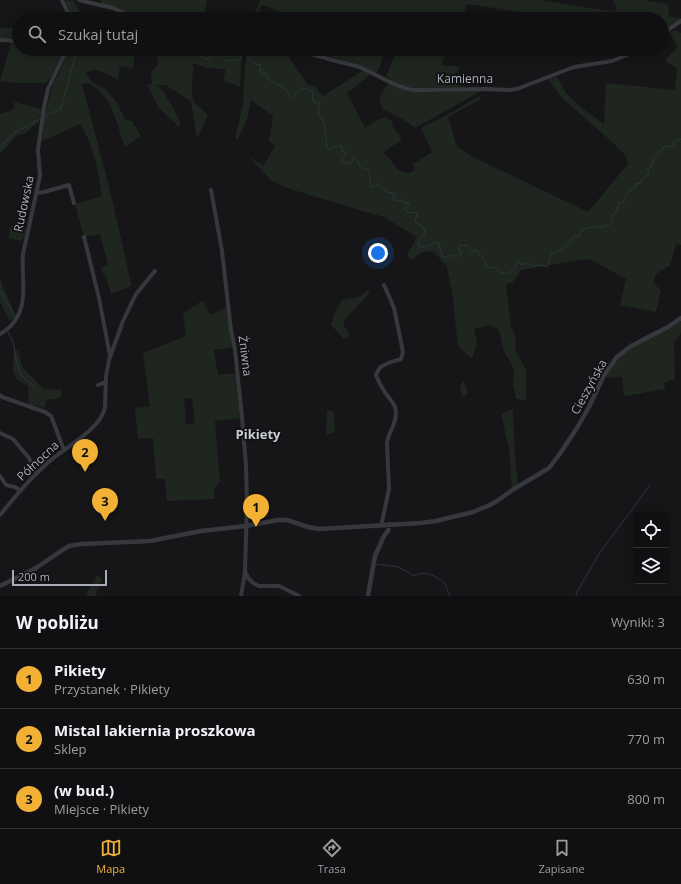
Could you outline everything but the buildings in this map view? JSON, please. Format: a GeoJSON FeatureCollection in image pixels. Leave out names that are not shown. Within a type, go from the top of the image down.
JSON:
{"type":"FeatureCollection","features":[{"type":"Feature","properties":{"kind":"street"},"geometry":{"type":"LineString","coordinates":[[62,0],[68,12]]}},
{"type":"Feature","properties":{"kind":"street"},"geometry":{"type":"LineString","coordinates":[[79,0],[113,8],[121,12]]}},
{"type":"Feature","properties":{"kind":"street"},"geometry":{"type":"LineString","coordinates":[[669,29],[681,21]]}},
{"type":"Feature","properties":{"kind":"street"},"geometry":{"type":"LineString","coordinates":[[0,40],[12,41]]}},
{"type":"Feature","properties":{"kind":"street","name":"Rudowska"},"geometry":{"type":"LineString","coordinates":[[0,334],[13,323],[18,316],[22,305],[23,254],[37,193],[40,172],[38,150],[44,107],[48,89],[64,56]]}},
{"type":"Feature","properties":{"kind":"street","name":"Kamienna"},"geometry":{"type":"LineString","coordinates":[[321,56],[359,67],[401,87],[413,90],[517,89],[574,67],[612,60],[624,56]]}},
{"type":"Feature","properties":{"kind":"street"},"geometry":{"type":"LineString","coordinates":[[37,193],[68,184],[70,186],[74,203]]}},
{"type":"Feature","properties":{"kind":"street","name":"Żniwna"},"geometry":{"type":"LineString","coordinates":[[211,190],[222,251],[237,372],[246,466],[245,572],[241,596]]}},
{"type":"Feature","properties":{"kind":"street"},"geometry":{"type":"LineString","coordinates":[[84,237],[110,357]]}},
{"type":"Feature","properties":{"kind":"street","name":"Północna"},"geometry":{"type":"LineString","coordinates":[[0,515],[36,473],[93,427],[104,411],[107,370],[110,357],[123,322],[136,294],[155,271]]}},
{"type":"Feature","properties":{"kind":"street"},"geometry":{"type":"LineString","coordinates":[[384,286],[394,308],[403,352],[400,358],[389,364],[383,365],[376,375],[383,390],[393,402],[396,412],[396,419],[387,443],[389,489],[382,522],[384,536]]}},
{"type":"Feature","properties":{"kind":"street","name":"Cieszyńska"},"geometry":{"type":"LineString","coordinates":[[389,524],[436,521],[473,512],[497,501],[549,468],[583,418],[604,375],[616,358],[631,346],[668,327],[681,318]]}},
{"type":"Feature","properties":{"kind":"street"},"geometry":{"type":"LineString","coordinates":[[98,385],[106,382]]}},
{"type":"Feature","properties":{"kind":"street"},"geometry":{"type":"LineString","coordinates":[[0,395],[45,412],[51,416],[64,450]]}},
{"type":"Feature","properties":{"kind":"street"},"geometry":{"type":"LineString","coordinates":[[0,432],[12,439],[29,458],[36,473]]}},
{"type":"Feature","properties":{"kind":"street"},"geometry":{"type":"LineString","coordinates":[[0,476],[6,485],[15,487],[21,491]]}},
{"type":"Feature","properties":{"kind":"street"},"geometry":{"type":"LineString","coordinates":[[0,586],[36,568],[70,546],[75,545],[150,541],[207,530],[246,526],[278,520],[288,520],[319,529],[389,524],[388,531],[384,536],[375,556],[368,596]]}},
{"type":"Feature","properties":{"kind":"street"},"geometry":{"type":"LineString","coordinates":[[245,572],[248,578],[259,586],[279,586],[298,596]]}},
{"type":"Feature","properties":{"kind":"shaded area"},"geometry":{"type":"Polygon","coordinates":[[[73,0],[80,12],[71,12],[66,2],[73,0]]]}},
{"type":"Feature","properties":{"kind":"shaded area"},"geometry":{"type":"Polygon","coordinates":[[[101,0],[207,1],[204,12],[122,12],[101,4],[101,0]]]}},
{"type":"Feature","properties":{"kind":"shaded area"},"geometry":{"type":"Polygon","coordinates":[[[260,0],[540,0],[616,12],[521,12],[466,4],[464,12],[279,12],[262,5],[258,12],[255,12],[260,0]]]}},
{"type":"Feature","properties":{"kind":"shaded area"},"geometry":{"type":"Polygon","coordinates":[[[613,0],[647,0],[668,4],[669,12],[616,12],[617,8],[613,0]]]}},
{"type":"Feature","properties":{"kind":"shaded area"},"geometry":{"type":"Polygon","coordinates":[[[669,17],[681,18],[681,20],[669,28],[669,17]]]}},
{"type":"Feature","properties":{"kind":"shaded area"},"geometry":{"type":"Polygon","coordinates":[[[0,28],[12,28],[12,39],[0,38],[0,28]]]}},
{"type":"Feature","properties":{"kind":"shaded area"},"geometry":{"type":"Polygon","coordinates":[[[675,30],[681,33],[681,245],[676,244],[670,266],[655,275],[654,283],[661,291],[656,312],[620,305],[626,279],[589,259],[521,270],[513,282],[506,284],[511,326],[515,336],[516,352],[526,369],[526,400],[516,399],[513,384],[514,372],[512,365],[504,352],[499,330],[490,325],[474,329],[477,342],[472,359],[458,346],[452,292],[446,263],[444,264],[435,252],[422,252],[412,260],[407,255],[417,237],[384,217],[290,189],[272,181],[247,155],[263,166],[275,146],[269,141],[273,116],[251,100],[247,119],[238,139],[235,139],[243,104],[247,56],[288,56],[308,85],[314,86],[323,96],[362,71],[371,74],[347,93],[365,128],[377,120],[385,117],[391,120],[393,127],[402,139],[383,153],[398,170],[408,173],[415,170],[413,164],[432,152],[421,128],[483,94],[478,101],[448,117],[457,147],[475,158],[588,212],[628,164],[625,155],[562,98],[548,79],[557,77],[566,93],[582,108],[604,124],[606,83],[675,90],[677,68],[665,61],[677,47],[670,32],[675,30]]]}},
{"type":"Feature","properties":{"kind":"shaded area"},"geometry":{"type":"Polygon","coordinates":[[[11,43],[12,56],[62,56],[52,75],[46,83],[0,81],[11,43]]]}},
{"type":"Feature","properties":{"kind":"shaded area"},"geometry":{"type":"Polygon","coordinates":[[[66,56],[135,56],[133,68],[120,66],[118,80],[106,73],[94,70],[86,73],[93,82],[104,88],[118,105],[125,120],[132,121],[141,136],[125,147],[111,106],[100,91],[88,83],[82,84],[115,210],[131,286],[111,294],[106,276],[101,268],[108,265],[100,234],[84,237],[75,204],[102,196],[92,149],[85,132],[80,124],[42,141],[45,114],[54,81],[66,56]]]}},
{"type":"Feature","properties":{"kind":"shaded area"},"geometry":{"type":"Polygon","coordinates":[[[157,56],[243,56],[240,87],[223,80],[226,69],[206,68],[193,63],[192,95],[194,102],[208,115],[197,139],[191,101],[165,85],[154,85],[159,86],[166,95],[181,125],[178,126],[158,107],[147,84],[152,85],[151,73],[158,64],[157,56]]]}},
{"type":"Feature","properties":{"kind":"shaded area"},"geometry":{"type":"Polygon","coordinates":[[[327,56],[383,56],[377,73],[351,62],[327,56]]]}},
{"type":"Feature","properties":{"kind":"shaded area"},"geometry":{"type":"Polygon","coordinates":[[[394,56],[445,56],[441,65],[461,67],[447,82],[465,87],[413,88],[401,85],[386,77],[394,56]]]}},
{"type":"Feature","properties":{"kind":"shaded area"},"geometry":{"type":"Polygon","coordinates":[[[390,83],[401,89],[483,90],[415,128],[400,118],[383,110],[379,99],[383,90],[390,83]]]}},
{"type":"Feature","properties":{"kind":"shaded area"},"geometry":{"type":"Polygon","coordinates":[[[14,102],[42,109],[39,122],[24,134],[17,135],[0,154],[0,114],[11,111],[15,108],[14,102]]]}},
{"type":"Feature","properties":{"kind":"shaded area"},"geometry":{"type":"Polygon","coordinates":[[[13,225],[26,228],[22,241],[8,238],[11,226],[13,225]]]}},
{"type":"Feature","properties":{"kind":"shaded area"},"geometry":{"type":"Polygon","coordinates":[[[0,275],[2,285],[16,316],[10,321],[0,302],[0,275]]]}},
{"type":"Feature","properties":{"kind":"shaded area"},"geometry":{"type":"Polygon","coordinates":[[[368,290],[370,293],[346,318],[343,324],[350,336],[344,339],[331,325],[335,312],[342,300],[358,297],[368,290]]]}},
{"type":"Feature","properties":{"kind":"shaded area"},"geometry":{"type":"Polygon","coordinates":[[[203,300],[210,315],[228,308],[232,348],[214,350],[218,375],[236,373],[240,418],[215,421],[220,481],[214,490],[214,499],[167,501],[165,479],[156,479],[153,438],[138,439],[135,408],[150,406],[143,353],[186,336],[183,314],[203,300]],[[192,398],[184,399],[186,424],[195,423],[192,398]]]}},
{"type":"Feature","properties":{"kind":"shaded area"},"geometry":{"type":"Polygon","coordinates":[[[681,320],[681,333],[674,343],[675,379],[664,383],[665,389],[624,396],[622,377],[605,378],[610,367],[634,346],[681,320]]]}},
{"type":"Feature","properties":{"kind":"shaded area"},"geometry":{"type":"Polygon","coordinates":[[[18,350],[22,367],[44,389],[62,390],[60,398],[46,400],[45,408],[29,404],[28,386],[16,379],[13,370],[14,351],[18,350]]]}},
{"type":"Feature","properties":{"kind":"shaded area"},"geometry":{"type":"Polygon","coordinates":[[[464,381],[468,393],[462,398],[460,385],[464,381]]]}},
{"type":"Feature","properties":{"kind":"shaded area"},"geometry":{"type":"Polygon","coordinates":[[[513,409],[518,485],[512,489],[509,450],[501,414],[513,409]]]}},
{"type":"Feature","properties":{"kind":"shaded area"},"geometry":{"type":"Polygon","coordinates":[[[327,410],[334,411],[335,432],[326,435],[327,410]]]}},
{"type":"Feature","properties":{"kind":"shaded area"},"geometry":{"type":"Polygon","coordinates":[[[97,575],[102,579],[95,595],[99,596],[87,596],[87,593],[97,575]]]}},
{"type":"Feature","properties":{"kind":"waterway"},"geometry":{"type":"LineString","coordinates":[[67,0],[71,12]]}},
{"type":"Feature","properties":{"kind":"waterway"},"geometry":{"type":"LineString","coordinates":[[44,116],[61,109],[75,56]]}},
{"type":"Feature","properties":{"kind":"waterway"},"geometry":{"type":"LineString","coordinates":[[200,56],[209,59],[213,56]]}},
{"type":"Feature","properties":{"kind":"waterway"},"geometry":{"type":"LineString","coordinates":[[219,56],[226,61],[239,60],[241,56]]}},
{"type":"Feature","properties":{"kind":"waterway"},"geometry":{"type":"LineString","coordinates":[[247,56],[253,63],[260,64],[261,74],[266,74],[268,79],[281,86],[288,92],[290,99],[293,98],[302,88],[312,91],[314,102],[320,103],[318,113],[323,120],[327,148],[329,149],[341,146],[342,151],[346,153],[342,162],[351,164],[353,158],[356,157],[361,167],[369,170],[371,186],[374,187],[378,184],[386,192],[395,194],[392,198],[396,201],[400,200],[409,204],[409,206],[404,209],[408,212],[416,213],[417,215],[415,221],[422,226],[425,233],[418,244],[420,247],[428,246],[433,243],[439,243],[442,256],[448,257],[462,254],[459,250],[459,246],[467,245],[469,250],[474,252],[477,250],[478,254],[483,257],[489,268],[494,267],[502,273],[507,273],[513,270],[516,268],[516,263],[519,262],[522,265],[526,263],[531,266],[540,265],[547,267],[552,253],[564,249],[572,238],[579,236],[584,228],[587,229],[595,226],[601,228],[602,226],[609,225],[619,203],[623,202],[626,194],[635,188],[637,183],[639,184],[648,174],[649,171],[647,169],[652,167],[651,164],[653,158],[664,147],[673,146],[675,141],[681,139]]}},
{"type":"Feature","properties":{"kind":"waterway"},"geometry":{"type":"LineString","coordinates":[[0,147],[14,133],[40,119]]}},
{"type":"Feature","properties":{"kind":"waterway"},"geometry":{"type":"LineString","coordinates":[[0,291],[15,316]]}},
{"type":"Feature","properties":{"kind":"waterway"},"geometry":{"type":"LineString","coordinates":[[8,332],[14,345],[20,374],[35,387]]}},
{"type":"Feature","properties":{"kind":"waterway"},"geometry":{"type":"LineString","coordinates":[[576,596],[599,554],[650,485]]}},
{"type":"Feature","properties":{"kind":"waterway"},"geometry":{"type":"LineString","coordinates":[[376,564],[398,567],[414,576],[418,574],[433,576],[444,582],[450,596]]}},
{"type":"Feature","properties":{"kind":"place","name":"Mistal lakiernia proszkowa"},"geometry":{"type":"Point","coordinates":[85,472]}},
{"type":"Feature","properties":{"kind":"place","name":"(w bud.)"},"geometry":{"type":"Point","coordinates":[105,521]}},
{"type":"Feature","properties":{"kind":"place","name":"Pikiety"},"geometry":{"type":"Point","coordinates":[256,527]}},
{"type":"Feature","properties":{"kind":"district","name":"Pikiety"},"geometry":{"type":"Point","coordinates":[258,434]}}]}
